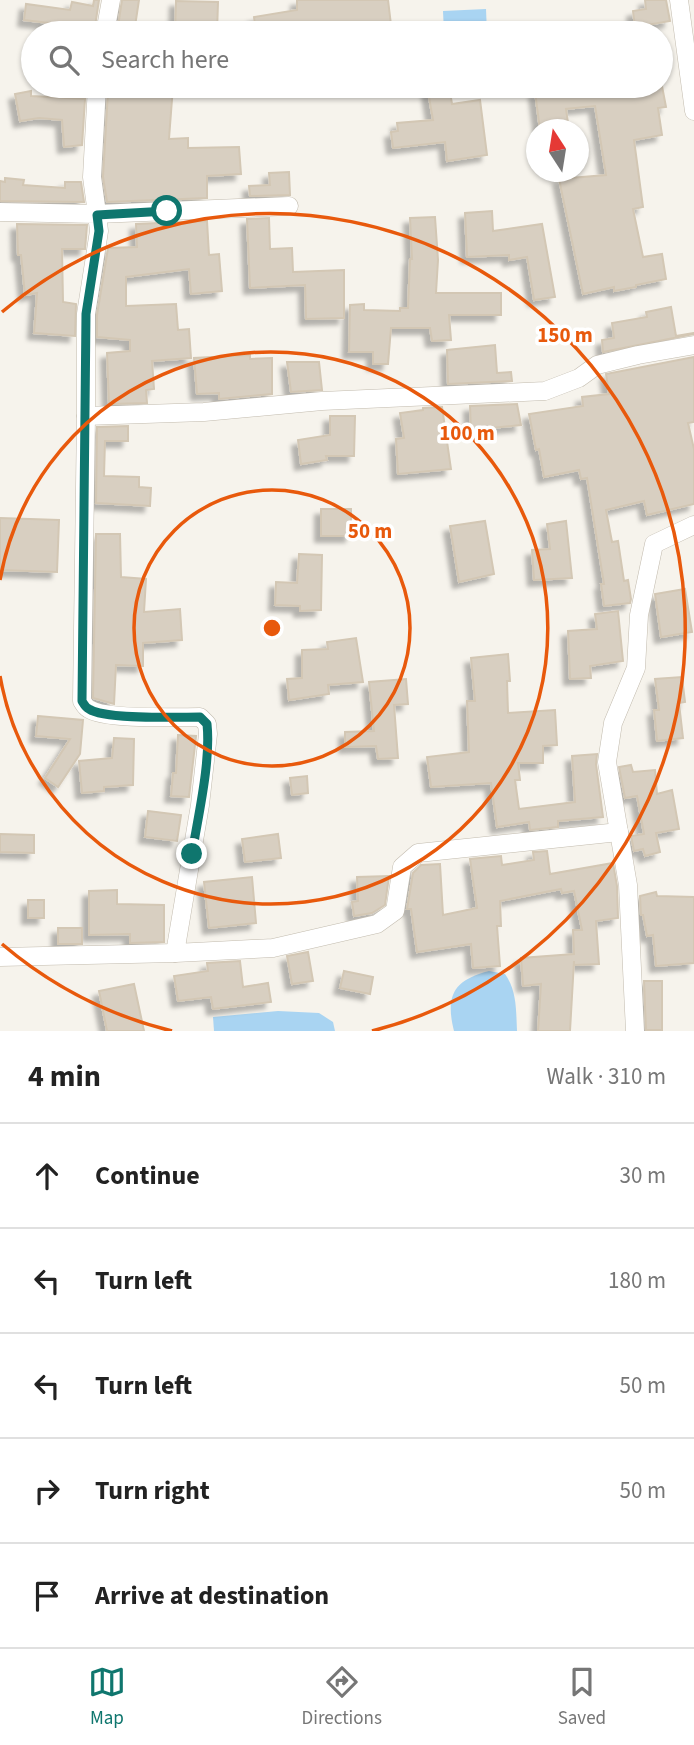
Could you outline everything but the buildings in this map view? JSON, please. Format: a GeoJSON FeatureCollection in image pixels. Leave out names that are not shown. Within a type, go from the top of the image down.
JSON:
{"type":"FeatureCollection","features":[{"type":"Feature","properties":{"kind":"street"},"geometry":{"type":"LineString","coordinates":[[107,21],[111,0]]}},
{"type":"Feature","properties":{"kind":"street"},"geometry":{"type":"LineString","coordinates":[[679,0],[694,111]]}},
{"type":"Feature","properties":{"kind":"street"},"geometry":{"type":"LineString","coordinates":[[96,98],[92,177],[99,231],[86,314],[82,701],[87,709],[112,715],[200,717],[207,724],[200,805],[175,953]]}},
{"type":"Feature","properties":{"kind":"street"},"geometry":{"type":"LineString","coordinates":[[0,212],[97,215],[289,206]]}},
{"type":"Feature","properties":{"kind":"street"},"geometry":{"type":"LineString","coordinates":[[86,416],[204,412],[322,401],[545,391],[579,378],[597,365],[694,345]]}},
{"type":"Feature","properties":{"kind":"street"},"geometry":{"type":"LineString","coordinates":[[635,1031],[628,885],[607,762],[613,723],[636,668],[639,615],[654,544],[694,525]]}},
{"type":"Feature","properties":{"kind":"street"},"geometry":{"type":"LineString","coordinates":[[0,957],[273,948],[377,924],[395,911],[402,867],[418,853],[619,832]]}},
{"type":"Feature","properties":{"kind":"water"},"geometry":{"type":"Polygon","coordinates":[[[486,9],[486,21],[443,21],[443,11],[486,9]]]}},
{"type":"Feature","properties":{"kind":"water"},"geometry":{"type":"Polygon","coordinates":[[[489,971],[505,974],[509,980],[515,1001],[517,1031],[454,1031],[451,1008],[455,991],[468,979],[489,971]]]}},
{"type":"Feature","properties":{"kind":"water"},"geometry":{"type":"Polygon","coordinates":[[[278,1011],[319,1013],[333,1022],[335,1031],[214,1031],[213,1017],[278,1011]]]}},
{"type":"Feature","properties":{"kind":"route"},"geometry":{"type":"LineString","coordinates":[[167,211],[97,215],[99,231],[86,314],[82,701],[87,709],[112,715],[200,717],[207,724],[203,781],[192,854]]}}]}
